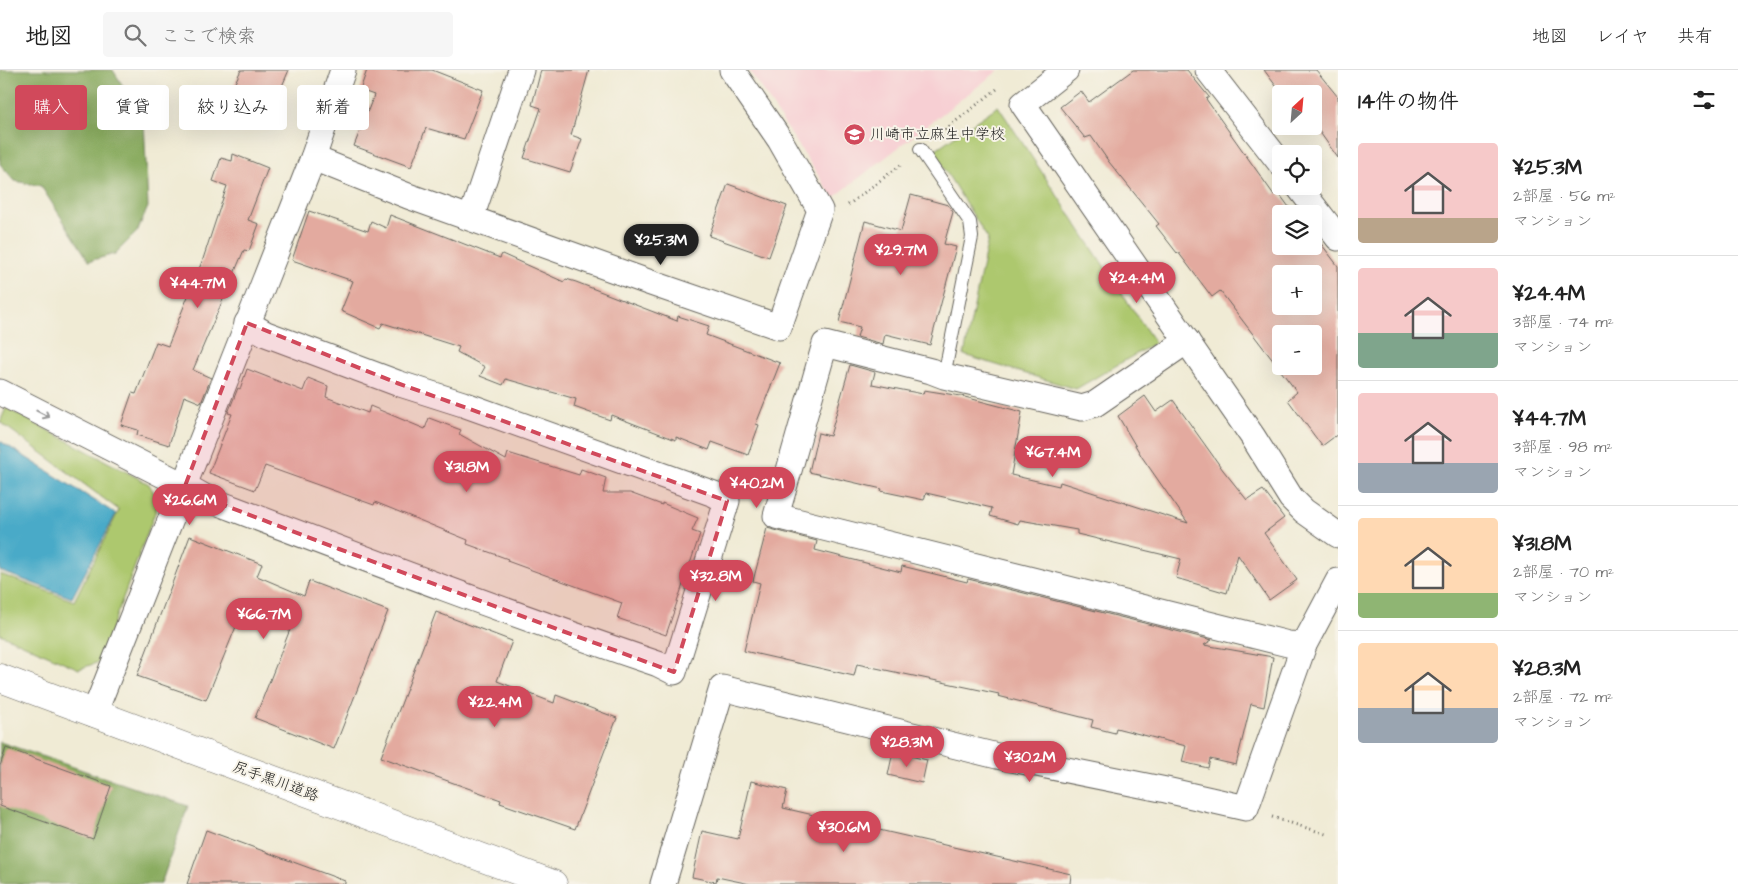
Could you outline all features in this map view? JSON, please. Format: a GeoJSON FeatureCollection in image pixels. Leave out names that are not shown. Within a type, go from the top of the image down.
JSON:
{"type":"FeatureCollection","features":[{"type":"Feature","properties":{"kind":"main road","name":"尻手黒川道路"},"geometry":{"type":"LineString","coordinates":[[0,678],[553,884]]}},
{"type":"Feature","properties":{"kind":"street"},"geometry":{"type":"LineString","coordinates":[[94,714],[185,486],[246,324],[313,158],[344,70]]}},
{"type":"Feature","properties":{"kind":"street"},"geometry":{"type":"LineString","coordinates":[[471,218],[521,70]]}},
{"type":"Feature","properties":{"kind":"street"},"geometry":{"type":"LineString","coordinates":[[313,158],[408,196],[779,327],[820,210],[780,140],[732,70]]}},
{"type":"Feature","properties":{"kind":"street"},"geometry":{"type":"LineString","coordinates":[[1066,70],[1023,104],[1253,436],[1291,498],[1304,511],[1338,535]]}},
{"type":"Feature","properties":{"kind":"street"},"geometry":{"type":"LineString","coordinates":[[1208,70],[1272,152]]}},
{"type":"Feature","properties":{"kind":"street"},"geometry":{"type":"LineString","coordinates":[[1305,195],[1338,238]]}},
{"type":"Feature","properties":{"kind":"street"},"geometry":{"type":"LineString","coordinates":[[0,392],[208,499],[546,626],[658,664],[674,672],[727,501],[714,494],[463,404],[397,383],[266,334],[246,324]]}},
{"type":"Feature","properties":{"kind":"street"},"geometry":{"type":"LineString","coordinates":[[1187,341],[1095,404],[1082,408],[944,376],[825,344],[776,516],[1279,641],[1304,645]]}},
{"type":"Feature","properties":{"kind":"street"},"geometry":{"type":"LineString","coordinates":[[663,884],[722,688],[998,756],[1246,808],[1304,645],[1338,581]]}},
{"type":"Feature","properties":{"kind":"lane"},"geometry":{"type":"LineString","coordinates":[[920,149],[970,222],[972,237],[944,376]]}},
{"type":"Feature","properties":{"kind":"path"},"geometry":{"type":"LineString","coordinates":[[1246,808],[1329,835]]}},
{"type":"Feature","properties":{"kind":"highlighted area"},"geometry":{"type":"Polygon","coordinates":[[[247,323],[397,383],[727,501],[674,672],[339,549],[208,499],[185,486],[247,323]]]}},
{"type":"Feature","properties":{"kind":"shaded area","name":"川崎市立麻生中学校"},"geometry":{"type":"Polygon","coordinates":[[[749,70],[999,70],[833,198],[749,70]]]}},
{"type":"Feature","properties":{"kind":"green space"},"geometry":{"type":"Polygon","coordinates":[[[0,70],[113,70],[122,85],[97,85],[97,130],[144,130],[148,207],[137,232],[115,254],[89,261],[41,186],[15,181],[0,164],[0,70]]]}},
{"type":"Feature","properties":{"kind":"green space"},"geometry":{"type":"Polygon","coordinates":[[[998,106],[1155,343],[1076,389],[964,355],[988,239],[933,151],[998,106]]]}},
{"type":"Feature","properties":{"kind":"green space"},"geometry":{"type":"Polygon","coordinates":[[[6,408],[149,484],[159,502],[99,662],[79,669],[0,634],[0,574],[74,601],[119,510],[0,422],[6,408]]]}},
{"type":"Feature","properties":{"kind":"green space"},"geometry":{"type":"Polygon","coordinates":[[[0,742],[188,806],[161,884],[0,884],[0,742]]]}},
{"type":"Feature","properties":{"kind":"water"},"geometry":{"type":"Polygon","coordinates":[[[0,441],[116,514],[72,598],[0,571],[0,441]]]}},
{"type":"Feature","properties":{"kind":"building"},"geometry":{"type":"Polygon","coordinates":[[[241,70],[289,70],[283,85],[234,85],[241,70]]]}},
{"type":"Feature","properties":{"kind":"building"},"geometry":{"type":"Polygon","coordinates":[[[367,70],[432,70],[483,90],[464,139],[426,128],[411,167],[354,146],[360,130],[369,130],[369,108],[374,95],[369,93],[369,85],[362,85],[367,70]]]}},
{"type":"Feature","properties":{"kind":"building"},"geometry":{"type":"Polygon","coordinates":[[[541,70],[589,70],[571,135],[582,139],[570,172],[524,158],[541,108],[532,105],[541,70]]]}},
{"type":"Feature","properties":{"kind":"building"},"geometry":{"type":"Polygon","coordinates":[[[1133,70],[1187,70],[1209,97],[1206,99],[1272,192],[1272,195],[1280,195],[1287,205],[1272,205],[1272,255],[1322,255],[1322,245],[1338,266],[1338,434],[1322,446],[1288,400],[1297,392],[1284,375],[1322,375],[1322,325],[1272,325],[1272,359],[1220,291],[1212,297],[1156,226],[1159,224],[1109,162],[1091,136],[1085,138],[1060,107],[1081,91],[1089,102],[1133,70]]]}},
{"type":"Feature","properties":{"kind":"building"},"geometry":{"type":"Polygon","coordinates":[[[1264,70],[1316,70],[1338,97],[1338,158],[1322,135],[1322,85],[1275,85],[1264,70]]]}},
{"type":"Feature","properties":{"kind":"building"},"geometry":{"type":"Polygon","coordinates":[[[233,154],[268,168],[248,220],[259,224],[249,251],[244,250],[193,370],[211,378],[201,403],[184,396],[169,445],[137,435],[138,430],[121,425],[132,393],[136,394],[156,342],[168,346],[203,259],[227,186],[213,181],[221,158],[232,161],[233,154]]]}},
{"type":"Feature","properties":{"kind":"building"},"geometry":{"type":"Polygon","coordinates":[[[728,184],[787,206],[769,257],[709,236],[728,184]]]}},
{"type":"Feature","properties":{"kind":"building"},"geometry":{"type":"Polygon","coordinates":[[[911,195],[948,205],[953,212],[944,244],[956,247],[930,345],[885,334],[883,344],[857,337],[860,327],[839,322],[865,221],[901,231],[911,195]]]}},
{"type":"Feature","properties":{"kind":"building"},"geometry":{"type":"Polygon","coordinates":[[[309,211],[368,231],[371,221],[386,228],[390,215],[500,258],[502,254],[564,282],[566,279],[576,282],[677,321],[678,316],[709,326],[706,335],[780,363],[756,424],[759,425],[748,455],[712,442],[709,450],[676,437],[676,440],[611,415],[610,420],[574,407],[576,399],[506,379],[503,385],[480,376],[485,367],[457,352],[459,347],[383,323],[380,328],[341,311],[353,281],[292,260],[309,211]]]}},
{"type":"Feature","properties":{"kind":"building"},"geometry":{"type":"Polygon","coordinates":[[[850,365],[875,372],[872,384],[923,394],[924,390],[961,396],[1022,412],[1011,475],[1059,486],[1060,482],[1188,523],[1142,457],[1118,416],[1145,396],[1156,412],[1173,400],[1247,500],[1263,490],[1284,518],[1264,533],[1297,580],[1269,600],[1238,555],[1227,593],[1176,578],[1181,559],[1077,534],[1077,530],[1020,520],[1018,524],[990,516],[992,508],[926,493],[924,500],[809,472],[818,433],[830,436],[850,365]]]}},
{"type":"Feature","properties":{"kind":"building"},"geometry":{"type":"Polygon","coordinates":[[[247,369],[303,391],[308,378],[328,386],[326,397],[368,413],[370,406],[425,429],[429,418],[461,430],[459,434],[506,460],[508,453],[579,475],[581,469],[606,478],[603,493],[630,493],[662,505],[662,503],[698,518],[692,531],[700,534],[666,635],[617,618],[622,603],[507,561],[508,559],[467,544],[468,540],[375,502],[374,505],[265,466],[255,490],[209,473],[232,414],[228,413],[238,388],[240,389],[247,369]]]}},
{"type":"Feature","properties":{"kind":"building"},"geometry":{"type":"Polygon","coordinates":[[[767,528],[817,541],[815,550],[901,572],[902,566],[967,582],[968,579],[1212,640],[1204,645],[1273,657],[1264,707],[1251,704],[1236,765],[1210,759],[1208,768],[1182,762],[1186,746],[1116,728],[1115,733],[1091,727],[1093,720],[998,696],[999,694],[857,664],[854,676],[744,651],[760,583],[753,581],[767,528]]]}},
{"type":"Feature","properties":{"kind":"building"},"geometry":{"type":"Polygon","coordinates":[[[190,536],[262,564],[257,576],[304,596],[309,581],[388,611],[334,749],[255,718],[291,627],[244,607],[206,700],[137,676],[190,536]]]}},
{"type":"Feature","properties":{"kind":"building"},"geometry":{"type":"Polygon","coordinates":[[[436,612],[512,641],[497,681],[554,703],[556,695],[617,718],[575,829],[500,803],[501,800],[381,757],[436,612]]]}},
{"type":"Feature","properties":{"kind":"building"},"geometry":{"type":"Polygon","coordinates":[[[6,748],[111,786],[93,839],[0,806],[0,766],[6,748]]]}},
{"type":"Feature","properties":{"kind":"building"},"geometry":{"type":"Polygon","coordinates":[[[893,752],[927,760],[922,783],[888,775],[893,752]]]}},
{"type":"Feature","properties":{"kind":"building"},"geometry":{"type":"Polygon","coordinates":[[[751,781],[787,790],[783,808],[1071,874],[1070,884],[750,884],[717,877],[716,882],[692,877],[702,831],[738,839],[751,781]]]}},
{"type":"Feature","properties":{"kind":"building"},"geometry":{"type":"Polygon","coordinates":[[[206,830],[345,881],[345,884],[187,884],[206,830]]]}},
{"type":"Feature","properties":{"kind":"place","name":"川崎市立麻生中学校"},"geometry":{"type":"Point","coordinates":[854,134]}}]}
